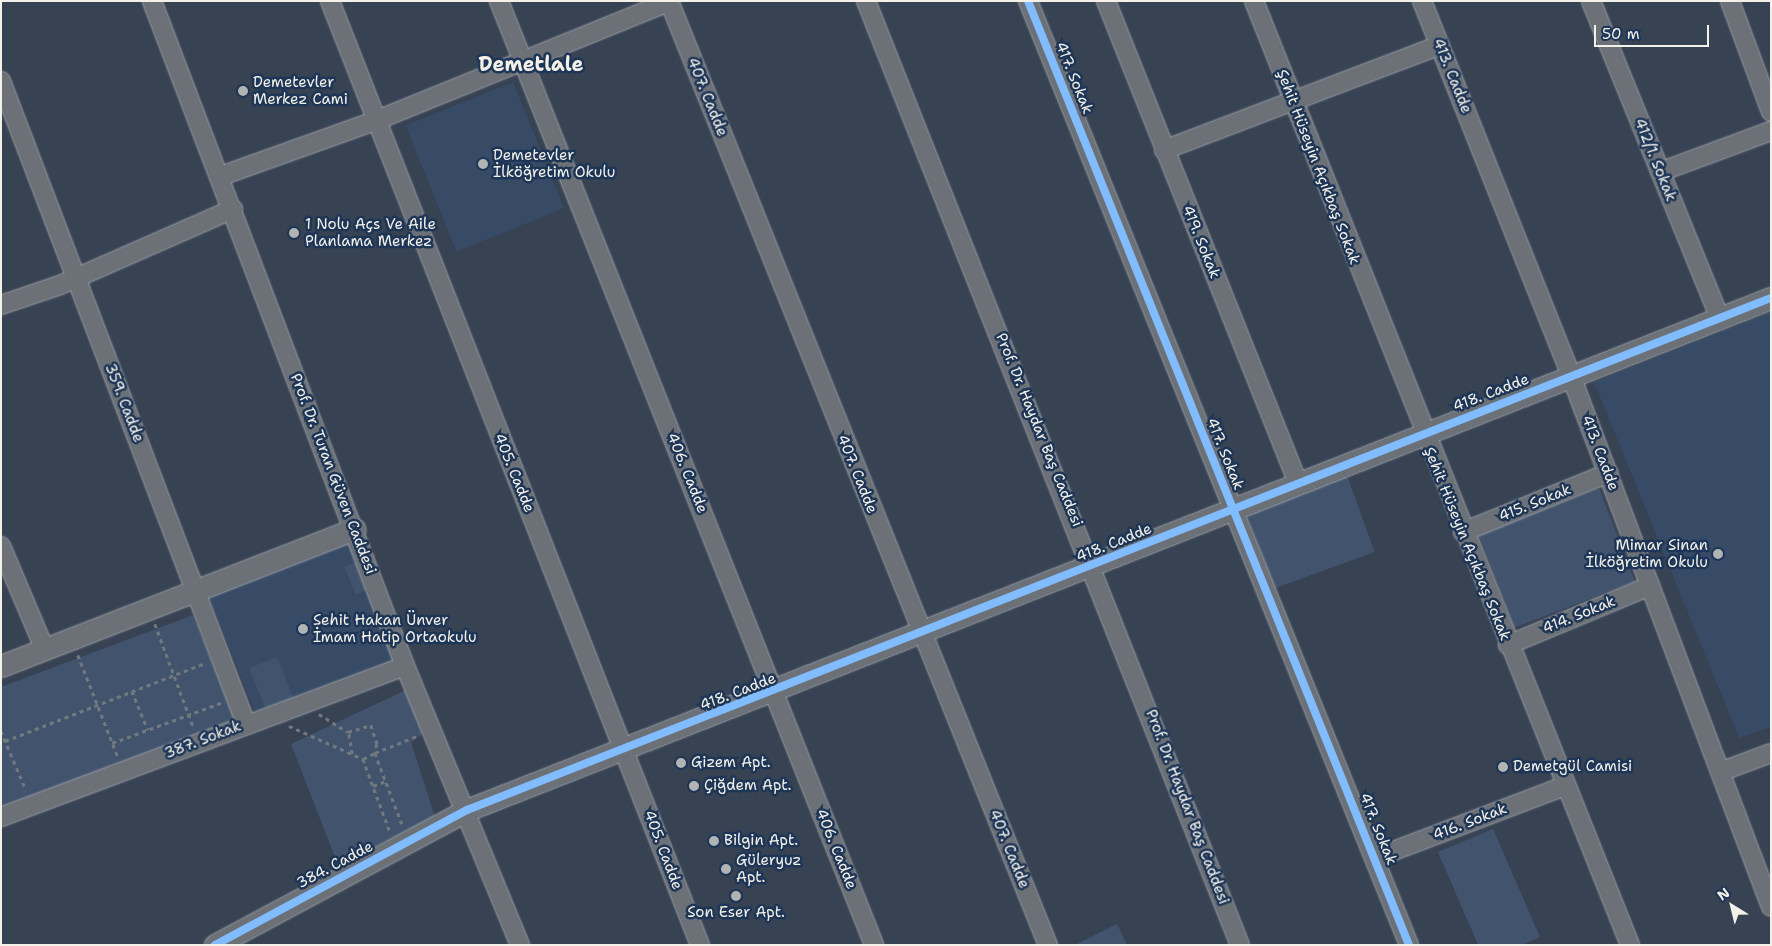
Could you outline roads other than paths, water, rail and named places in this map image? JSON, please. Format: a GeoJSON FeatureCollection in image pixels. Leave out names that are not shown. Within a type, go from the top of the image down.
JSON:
{"type":"FeatureCollection","features":[{"type":"Feature","properties":{"kind":"street","name":"Prof. Dr. Turan Güven Caddesi"},"geometry":{"type":"LineString","coordinates":[[152,1],[221,176],[405,666],[467,810],[520,945]]}},
{"type":"Feature","properties":{"kind":"street","name":"405. Cadde"},"geometry":{"type":"LineString","coordinates":[[330,1],[375,121],[700,945]]}},
{"type":"Feature","properties":{"kind":"street","name":"406. Cadde"},"geometry":{"type":"LineString","coordinates":[[499,1],[874,945]]}},
{"type":"Feature","properties":{"kind":"street","name":"Prof. Dr. Haydar Baş Caddesi"},"geometry":{"type":"LineString","coordinates":[[866,1],[1093,566],[1240,945]]}},
{"type":"Feature","properties":{"kind":"street","name":"417. Sokak"},"geometry":{"type":"LineString","coordinates":[[1028,1],[1409,945]]}},
{"type":"Feature","properties":{"kind":"street","name":"419. Sokak"},"geometry":{"type":"LineString","coordinates":[[1106,1],[1298,483]]}},
{"type":"Feature","properties":{"kind":"street","name":"Şehit Hüseyin Açıkbaş Sokak"},"geometry":{"type":"LineString","coordinates":[[1254,1],[1462,532],[1630,945]]}},
{"type":"Feature","properties":{"kind":"street","name":"412/1. Sokak"},"geometry":{"type":"LineString","coordinates":[[1591,1],[1720,318]]}},
{"type":"Feature","properties":{"kind":"street"},"geometry":{"type":"LineString","coordinates":[[1730,1],[1771,112]]}},
{"type":"Feature","properties":{"kind":"street"},"geometry":{"type":"LineString","coordinates":[[221,176],[375,121],[670,2]]}},
{"type":"Feature","properties":{"kind":"street","name":"407. Cadde"},"geometry":{"type":"LineString","coordinates":[[670,2],[921,635],[1048,945]]}},
{"type":"Feature","properties":{"kind":"street","name":"413. Cadde"},"geometry":{"type":"LineString","coordinates":[[1426,3],[1440,44],[1572,376],[1771,907]]}},
{"type":"Feature","properties":{"kind":"street"},"geometry":{"type":"LineString","coordinates":[[1164,150],[1440,44]]}},
{"type":"Feature","properties":{"kind":"street","name":"359. Cadde"},"geometry":{"type":"LineString","coordinates":[[1,81],[246,724]]}},
{"type":"Feature","properties":{"kind":"street"},"geometry":{"type":"LineString","coordinates":[[1660,172],[1771,131]]}},
{"type":"Feature","properties":{"kind":"street"},"geometry":{"type":"LineString","coordinates":[[1,305],[77,278],[233,209]]}},
{"type":"Feature","properties":{"kind":"street","name":"418. Cadde"},"geometry":{"type":"LineString","coordinates":[[467,810],[921,635],[1232,509],[1771,298]]}},
{"type":"Feature","properties":{"kind":"street","name":"415. Sokak"},"geometry":{"type":"LineString","coordinates":[[1462,532],[1608,473]]}},
{"type":"Feature","properties":{"kind":"street"},"geometry":{"type":"LineString","coordinates":[[1,666],[150,611],[354,529]]}},
{"type":"Feature","properties":{"kind":"street"},"geometry":{"type":"LineString","coordinates":[[1,546],[45,650]]}},
{"type":"Feature","properties":{"kind":"street","name":"414. Sokak"},"geometry":{"type":"LineString","coordinates":[[1508,644],[1650,586]]}},
{"type":"Feature","properties":{"kind":"street","name":"387. Sokak"},"geometry":{"type":"LineString","coordinates":[[1,816],[405,666]]}},
{"type":"Feature","properties":{"kind":"street"},"geometry":{"type":"LineString","coordinates":[[1720,772],[1771,753]]}},
{"type":"Feature","properties":{"kind":"street","name":"416. Sokak"},"geometry":{"type":"LineString","coordinates":[[1375,858],[1565,786]]}},
{"type":"Feature","properties":{"kind":"street","name":"384. Cadde"},"geometry":{"type":"LineString","coordinates":[[215,945],[467,810]]}},
{"type":"Feature","properties":{"kind":"place","name":"Demetevler Merkez Cami"},"geometry":{"type":"Point","coordinates":[243,91]}},
{"type":"Feature","properties":{"kind":"place","name":"Demetevler İlköğretim Okulu"},"geometry":{"type":"Point","coordinates":[483,164]}},
{"type":"Feature","properties":{"kind":"place","name":"1 Nolu Açs Ve Aile Planlama Merkez"},"geometry":{"type":"Point","coordinates":[294,233]}},
{"type":"Feature","properties":{"kind":"place","name":"Mimar Sinan İlköğretim Okulu"},"geometry":{"type":"Point","coordinates":[1718,554]}},
{"type":"Feature","properties":{"kind":"place","name":"Şehit Hakan Ünver İmam Hatip Ortaokulu"},"geometry":{"type":"Point","coordinates":[303,629]}},
{"type":"Feature","properties":{"kind":"place","name":"Gizem Apt."},"geometry":{"type":"Point","coordinates":[681,763]}},
{"type":"Feature","properties":{"kind":"place","name":"Demetgül Camisi"},"geometry":{"type":"Point","coordinates":[1503,767]}},
{"type":"Feature","properties":{"kind":"place","name":"Çiğdem Apt."},"geometry":{"type":"Point","coordinates":[694,786]}},
{"type":"Feature","properties":{"kind":"place","name":"Bilgin Apt."},"geometry":{"type":"Point","coordinates":[714,841]}},
{"type":"Feature","properties":{"kind":"place","name":"Güleryuz Apt."},"geometry":{"type":"Point","coordinates":[726,869]}},
{"type":"Feature","properties":{"kind":"place","name":"Son Eser Apt."},"geometry":{"type":"Point","coordinates":[736,896]}},
{"type":"Feature","properties":{"kind":"district","name":"Demetlale"},"geometry":{"type":"Point","coordinates":[531,64]}}]}
